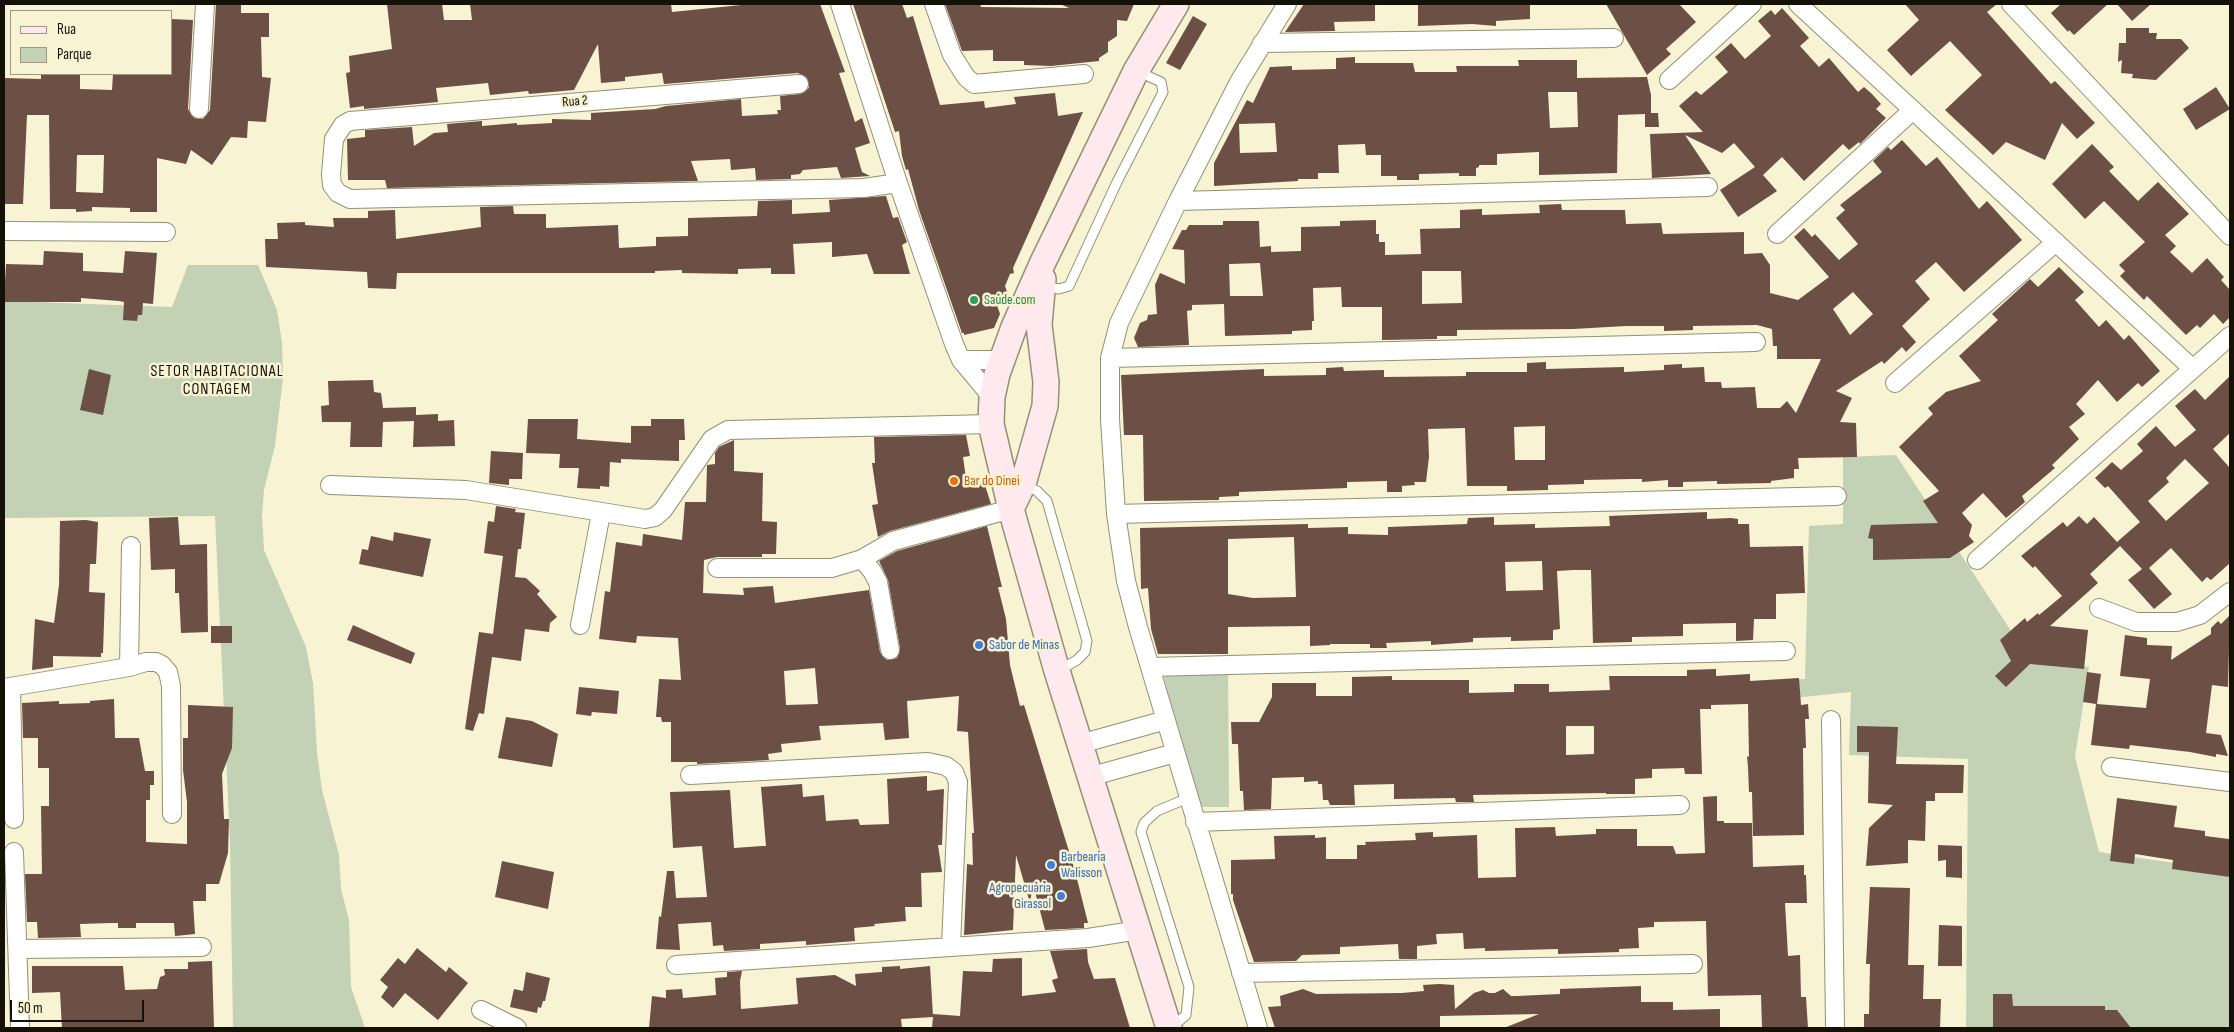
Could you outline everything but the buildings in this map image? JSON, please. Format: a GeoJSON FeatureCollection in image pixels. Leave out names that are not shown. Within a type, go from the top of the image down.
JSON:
{"type":"FeatureCollection","features":[{"type":"Feature","properties":{"kind":"main road"},"geometry":{"type":"LineString","coordinates":[[1170,1028],[1089,777],[1011,509],[992,430],[992,397],[1014,327],[1043,274],[1136,70],[1176,4]]}},
{"type":"Feature","properties":{"kind":"main road"},"geometry":{"type":"LineString","coordinates":[[1011,509],[1023,484],[1045,406],[1046,382],[1039,325],[1043,274]]}},
{"type":"Feature","properties":{"kind":"main road"},"geometry":{"type":"LineString","coordinates":[[1003,360],[1023,357],[1036,361],[1043,367]]}},
{"type":"Feature","properties":{"kind":"main road"},"geometry":{"type":"LineString","coordinates":[[992,430],[1003,442],[1017,445],[1038,432]]}},
{"type":"Feature","properties":{"kind":"street"},"geometry":{"type":"LineString","coordinates":[[199,108],[205,4]]}},
{"type":"Feature","properties":{"kind":"street"},"geometry":{"type":"LineString","coordinates":[[840,4],[898,183],[961,360],[992,397]]}},
{"type":"Feature","properties":{"kind":"street"},"geometry":{"type":"LineString","coordinates":[[934,4],[952,56],[966,77],[974,84],[1084,74]]}},
{"type":"Feature","properties":{"kind":"street"},"geometry":{"type":"LineString","coordinates":[[1258,1028],[1195,822],[1126,581],[1116,514],[1110,419],[1110,358],[1119,323],[1178,202],[1239,82],[1287,4]]}},
{"type":"Feature","properties":{"kind":"street"},"geometry":{"type":"LineString","coordinates":[[1669,80],[1752,4]]}},
{"type":"Feature","properties":{"kind":"street"},"geometry":{"type":"LineString","coordinates":[[1798,4],[2194,369]]}},
{"type":"Feature","properties":{"kind":"street"},"geometry":{"type":"LineString","coordinates":[[2011,4],[2230,236]]}},
{"type":"Feature","properties":{"kind":"street"},"geometry":{"type":"LineString","coordinates":[[1262,43],[1614,38]]}},
{"type":"Feature","properties":{"kind":"street","name":"Rua 2"},"geometry":{"type":"LineString","coordinates":[[799,84],[350,121],[343,125],[334,139],[332,185],[338,192],[350,199],[864,188],[898,183]]}},
{"type":"Feature","properties":{"kind":"street"},"geometry":{"type":"LineString","coordinates":[[1777,234],[1913,110]]}},
{"type":"Feature","properties":{"kind":"street"},"geometry":{"type":"LineString","coordinates":[[1178,202],[1708,186]]}},
{"type":"Feature","properties":{"kind":"street"},"geometry":{"type":"LineString","coordinates":[[4,231],[166,232]]}},
{"type":"Feature","properties":{"kind":"street"},"geometry":{"type":"LineString","coordinates":[[1895,383],[2056,242]]}},
{"type":"Feature","properties":{"kind":"street"},"geometry":{"type":"LineString","coordinates":[[1977,560],[2230,336]]}},
{"type":"Feature","properties":{"kind":"street"},"geometry":{"type":"LineString","coordinates":[[1110,358],[1756,342]]}},
{"type":"Feature","properties":{"kind":"street"},"geometry":{"type":"LineString","coordinates":[[961,360],[1003,360]]}},
{"type":"Feature","properties":{"kind":"street"},"geometry":{"type":"LineString","coordinates":[[330,485],[466,490],[645,519],[654,517],[663,510],[712,439],[728,430],[992,430]]}},
{"type":"Feature","properties":{"kind":"street"},"geometry":{"type":"LineString","coordinates":[[1116,514],[1837,496]]}},
{"type":"Feature","properties":{"kind":"street"},"geometry":{"type":"LineString","coordinates":[[717,568],[832,568],[862,559],[876,549],[893,541],[1011,509]]}},
{"type":"Feature","properties":{"kind":"street"},"geometry":{"type":"LineString","coordinates":[[580,625],[601,513]]}},
{"type":"Feature","properties":{"kind":"street"},"geometry":{"type":"LineString","coordinates":[[129,667],[131,546]]}},
{"type":"Feature","properties":{"kind":"street"},"geometry":{"type":"LineString","coordinates":[[862,559],[878,582],[890,650]]}},
{"type":"Feature","properties":{"kind":"street"},"geometry":{"type":"LineString","coordinates":[[2098,608],[2136,622],[2176,622],[2200,615],[2230,592]]}},
{"type":"Feature","properties":{"kind":"street"},"geometry":{"type":"LineString","coordinates":[[1150,667],[1786,651]]}},
{"type":"Feature","properties":{"kind":"street"},"geometry":{"type":"LineString","coordinates":[[14,819],[7,688],[129,667],[146,662],[156,662],[162,666],[168,672],[171,686],[172,814]]}},
{"type":"Feature","properties":{"kind":"street"},"geometry":{"type":"LineString","coordinates":[[1080,744],[1166,720]]}},
{"type":"Feature","properties":{"kind":"street"},"geometry":{"type":"LineString","coordinates":[[1831,720],[1835,1028]]}},
{"type":"Feature","properties":{"kind":"street"},"geometry":{"type":"LineString","coordinates":[[1089,777],[1175,753]]}},
{"type":"Feature","properties":{"kind":"street"},"geometry":{"type":"LineString","coordinates":[[690,775],[928,762],[946,766],[954,772],[958,782],[952,946]]}},
{"type":"Feature","properties":{"kind":"street"},"geometry":{"type":"LineString","coordinates":[[2111,767],[2230,782]]}},
{"type":"Feature","properties":{"kind":"street"},"geometry":{"type":"LineString","coordinates":[[1195,822],[1680,805]]}},
{"type":"Feature","properties":{"kind":"street"},"geometry":{"type":"LineString","coordinates":[[14,852],[20,1028]]}},
{"type":"Feature","properties":{"kind":"street"},"geometry":{"type":"LineString","coordinates":[[676,965],[1088,938],[1139,930]]}},
{"type":"Feature","properties":{"kind":"street"},"geometry":{"type":"LineString","coordinates":[[18,949],[202,947]]}},
{"type":"Feature","properties":{"kind":"street"},"geometry":{"type":"LineString","coordinates":[[1241,973],[1693,964]]}},
{"type":"Feature","properties":{"kind":"street"},"geometry":{"type":"LineString","coordinates":[[481,1010],[517,1028]]}},
{"type":"Feature","properties":{"kind":"lane"},"geometry":{"type":"LineString","coordinates":[[1043,274],[1059,289],[1069,286],[1117,182],[1163,92],[1161,82],[1136,70]]}},
{"type":"Feature","properties":{"kind":"lane"},"geometry":{"type":"LineString","coordinates":[[1023,484],[1037,491],[1048,501],[1087,641],[1085,652],[1077,660],[1057,671]]}},
{"type":"Feature","properties":{"kind":"lane"},"geometry":{"type":"LineString","coordinates":[[1170,1028],[1186,1015],[1190,987],[1141,832],[1144,823],[1157,811],[1188,798]]}},
{"type":"Feature","properties":{"kind":"green space"},"geometry":{"type":"Polygon","coordinates":[[[188,265],[258,265],[277,310],[282,343],[283,378],[275,446],[264,490],[262,516],[264,550],[306,647],[313,683],[317,752],[322,790],[339,855],[341,889],[349,920],[351,987],[365,1028],[233,1028],[230,842],[215,516],[4,518],[5,301],[172,307],[188,265]]]}},
{"type":"Feature","properties":{"kind":"green space"},"geometry":{"type":"Polygon","coordinates":[[[1896,455],[2030,660],[2089,667],[2075,757],[2099,852],[2230,871],[2230,1028],[1966,1028],[1968,759],[1849,755],[1851,692],[1756,702],[1757,681],[1805,679],[1809,526],[1843,524],[1843,457],[1896,455]]]}},
{"type":"Feature","properties":{"kind":"green space"},"geometry":{"type":"Polygon","coordinates":[[[1228,668],[1229,807],[1202,807],[1198,805],[1164,678],[1168,673],[1228,668]]]}},
{"type":"Feature","properties":{"kind":"place","name":"Saúde.com"},"geometry":{"type":"Point","coordinates":[974,300]}},
{"type":"Feature","properties":{"kind":"place","name":"Bar do Dinei"},"geometry":{"type":"Point","coordinates":[954,481]}},
{"type":"Feature","properties":{"kind":"place","name":"Sabor de Minas"},"geometry":{"type":"Point","coordinates":[979,645]}},
{"type":"Feature","properties":{"kind":"place","name":"Barbearia Walisson"},"geometry":{"type":"Point","coordinates":[1051,865]}},
{"type":"Feature","properties":{"kind":"place","name":"Agropecuária Girassol"},"geometry":{"type":"Point","coordinates":[1061,896]}},
{"type":"Feature","properties":{"kind":"district","name":"SETOR HABITACIONAL CONTAGEM"},"geometry":{"type":"Point","coordinates":[217,381]}}]}
